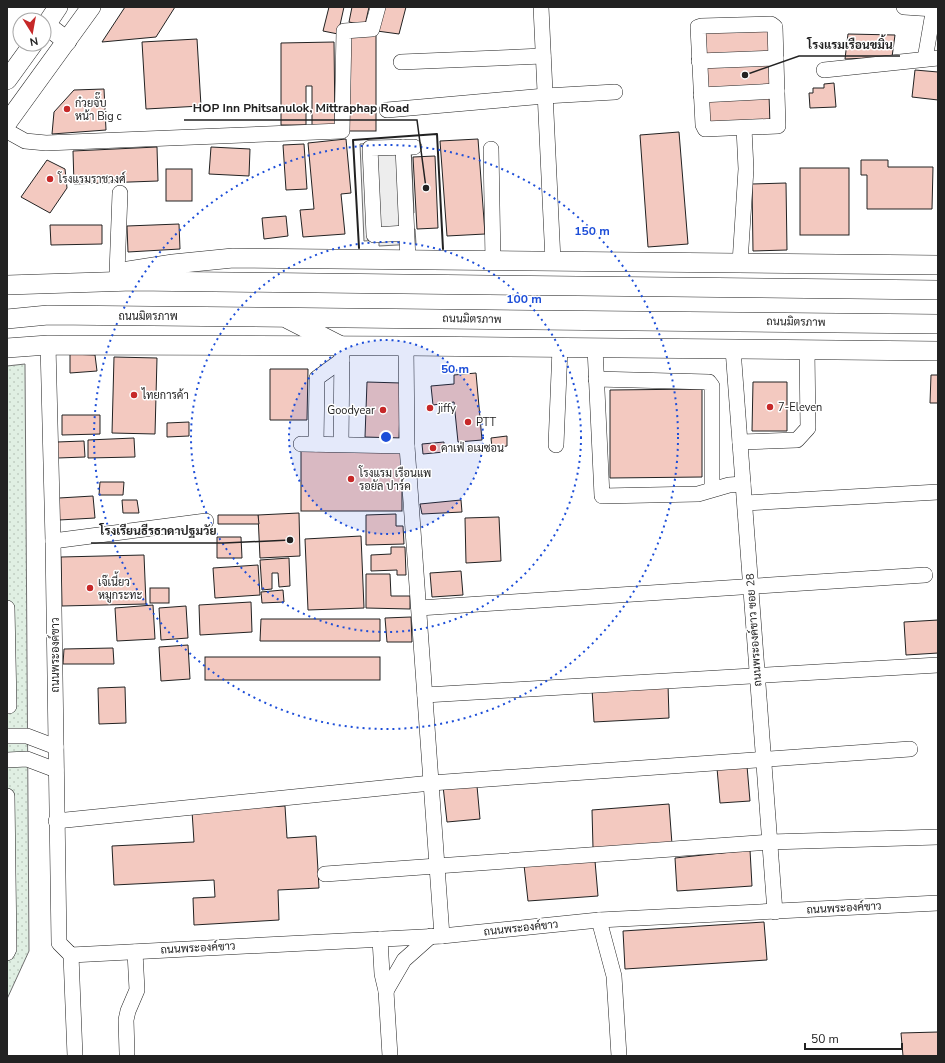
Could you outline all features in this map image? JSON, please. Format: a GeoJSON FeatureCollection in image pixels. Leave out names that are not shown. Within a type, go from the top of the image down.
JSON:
{"type":"FeatureCollection","features":[{"type":"Feature","properties":{"kind":"main road"},"geometry":{"type":"LineString","coordinates":[[52,16],[58,7]]}},
{"type":"Feature","properties":{"kind":"main road"},"geometry":{"type":"LineString","coordinates":[[7,123],[92,7]]}},
{"type":"Feature","properties":{"kind":"main road"},"geometry":{"type":"LineString","coordinates":[[52,31],[67,41]]}},
{"type":"Feature","properties":{"kind":"main road"},"geometry":{"type":"LineString","coordinates":[[7,80],[27,52]]}},
{"type":"Feature","properties":{"kind":"main road"},"geometry":{"type":"LineString","coordinates":[[84,282],[117,273],[173,264],[233,258],[938,265]]}},
{"type":"Feature","properties":{"kind":"main road"},"geometry":{"type":"LineString","coordinates":[[740,263],[836,289]]}},
{"type":"Feature","properties":{"kind":"main road"},"geometry":{"type":"LineString","coordinates":[[7,285],[133,281],[938,290]]}},
{"type":"Feature","properties":{"kind":"main road","name":"ถนนมิตรภาพ"},"geometry":{"type":"LineString","coordinates":[[7,319],[48,316],[284,317],[938,324]]}},
{"type":"Feature","properties":{"kind":"main road"},"geometry":{"type":"LineString","coordinates":[[284,317],[342,353]]}},
{"type":"Feature","properties":{"kind":"main road"},"geometry":{"type":"LineString","coordinates":[[807,350],[902,323]]}},
{"type":"Feature","properties":{"kind":"main road"},"geometry":{"type":"LineString","coordinates":[[7,348],[48,345],[342,353],[406,346],[938,351]]}},
{"type":"Feature","properties":{"kind":"street"},"geometry":{"type":"LineString","coordinates":[[7,131],[25,141],[46,143],[342,131],[344,31],[372,29],[378,7]]}},
{"type":"Feature","properties":{"kind":"street"},"geometry":{"type":"LineString","coordinates":[[541,7],[553,261]]}},
{"type":"Feature","properties":{"kind":"street"},"geometry":{"type":"LineString","coordinates":[[824,70],[932,58],[934,8],[904,7]]}},
{"type":"Feature","properties":{"kind":"street"},"geometry":{"type":"LineString","coordinates":[[771,24],[775,27],[778,126],[706,129],[703,126],[699,61],[698,29],[702,26],[771,24]]}},
{"type":"Feature","properties":{"kind":"street"},"geometry":{"type":"LineString","coordinates":[[401,62],[543,56]]}},
{"type":"Feature","properties":{"kind":"street"},"geometry":{"type":"LineString","coordinates":[[699,61],[776,58]]}},
{"type":"Feature","properties":{"kind":"street"},"geometry":{"type":"LineString","coordinates":[[701,95],[777,91]]}},
{"type":"Feature","properties":{"kind":"street"},"geometry":{"type":"LineString","coordinates":[[387,110],[545,96],[615,92]]}},
{"type":"Feature","properties":{"kind":"street"},"geometry":{"type":"LineString","coordinates":[[740,263],[746,168],[744,128]]}},
{"type":"Feature","properties":{"kind":"street"},"geometry":{"type":"LineString","coordinates":[[406,233],[374,235],[370,148],[408,147],[406,233],[408,260]]}},
{"type":"Feature","properties":{"kind":"street"},"geometry":{"type":"LineString","coordinates":[[491,149],[493,260]]}},
{"type":"Feature","properties":{"kind":"street"},"geometry":{"type":"LineString","coordinates":[[117,273],[120,193]]}},
{"type":"Feature","properties":{"kind":"street","name":"ถนนพระองค์ขาว"},"geometry":{"type":"LineString","coordinates":[[48,345],[54,541],[56,821],[59,943],[71,955],[436,936],[599,920],[938,903]]}},
{"type":"Feature","properties":{"kind":"street"},"geometry":{"type":"LineString","coordinates":[[386,991],[404,960],[436,936],[438,865],[408,446],[406,346]]}},
{"type":"Feature","properties":{"kind":"street"},"geometry":{"type":"LineString","coordinates":[[556,445],[560,348]]}},
{"type":"Feature","properties":{"kind":"street"},"geometry":{"type":"LineString","coordinates":[[595,348],[602,496],[698,494],[729,484],[743,484]]}},
{"type":"Feature","properties":{"kind":"street","name":"ถนนพระองค์ขาว ซอย 28"},"geometry":{"type":"LineString","coordinates":[[733,349],[775,912]]}},
{"type":"Feature","properties":{"kind":"street"},"geometry":{"type":"LineString","coordinates":[[740,442],[797,440],[808,428],[807,350]]}},
{"type":"Feature","properties":{"kind":"street"},"geometry":{"type":"LineString","coordinates":[[316,444],[317,378],[342,353]]}},
{"type":"Feature","properties":{"kind":"street"},"geometry":{"type":"LineString","coordinates":[[341,444],[342,353]]}},
{"type":"Feature","properties":{"kind":"street"},"geometry":{"type":"LineString","coordinates":[[596,379],[709,382],[712,386],[712,489]]}},
{"type":"Feature","properties":{"kind":"street"},"geometry":{"type":"LineString","coordinates":[[301,444],[408,446]]}},
{"type":"Feature","properties":{"kind":"street"},"geometry":{"type":"LineString","coordinates":[[745,503],[938,492]]}},
{"type":"Feature","properties":{"kind":"street"},"geometry":{"type":"LineString","coordinates":[[54,541],[206,521]]}},
{"type":"Feature","properties":{"kind":"street"},"geometry":{"type":"LineString","coordinates":[[419,608],[925,575]]}},
{"type":"Feature","properties":{"kind":"street"},"geometry":{"type":"LineString","coordinates":[[7,608],[9,706],[7,706]]}},
{"type":"Feature","properties":{"kind":"street"},"geometry":{"type":"LineString","coordinates":[[425,695],[938,666]]}},
{"type":"Feature","properties":{"kind":"street"},"geometry":{"type":"LineString","coordinates":[[7,736],[27,736],[56,747]]}},
{"type":"Feature","properties":{"kind":"street"},"geometry":{"type":"LineString","coordinates":[[56,821],[431,783],[910,749]]}},
{"type":"Feature","properties":{"kind":"street"},"geometry":{"type":"LineString","coordinates":[[7,760],[27,759],[56,770]]}},
{"type":"Feature","properties":{"kind":"street"},"geometry":{"type":"LineString","coordinates":[[7,796],[9,949],[7,953]]}},
{"type":"Feature","properties":{"kind":"street"},"geometry":{"type":"LineString","coordinates":[[325,874],[770,842],[938,837]]}},
{"type":"Feature","properties":{"kind":"street"},"geometry":{"type":"LineString","coordinates":[[599,920],[614,976],[619,1056]]}},
{"type":"Feature","properties":{"kind":"street"},"geometry":{"type":"LineString","coordinates":[[380,939],[382,974],[386,991],[390,1056]]}},
{"type":"Feature","properties":{"kind":"street"},"geometry":{"type":"LineString","coordinates":[[127,1054],[126,1020],[128,1010],[137,990],[135,952]]}},
{"type":"Feature","properties":{"kind":"street"},"geometry":{"type":"LineString","coordinates":[[71,955],[75,1056]]}},
{"type":"Feature","properties":{"kind":"green space"},"geometry":{"type":"Polygon","coordinates":[[[25,364],[29,951],[7,999],[7,366],[25,364]]]}},
{"type":"Feature","properties":{"kind":"shaded area"},"geometry":{"type":"Polygon","coordinates":[[[411,141],[414,213],[410,213],[410,230],[415,229],[416,244],[379,246],[379,240],[364,241],[360,144],[411,141]]]}},
{"type":"Feature","properties":{"kind":"building"},"geometry":{"type":"Polygon","coordinates":[[[125,7],[175,7],[156,37],[102,42],[125,7]]]}},
{"type":"Feature","properties":{"kind":"building"},"geometry":{"type":"Polygon","coordinates":[[[329,7],[344,7],[338,34],[323,31],[329,7]]]}},
{"type":"Feature","properties":{"kind":"building"},"geometry":{"type":"Polygon","coordinates":[[[352,7],[369,7],[365,25],[349,22],[352,7]]]}},
{"type":"Feature","properties":{"kind":"building"},"geometry":{"type":"Polygon","coordinates":[[[382,7],[406,7],[399,34],[377,31],[382,7]]]}},
{"type":"Feature","properties":{"kind":"building"},"geometry":{"type":"Polygon","coordinates":[[[768,26],[769,52],[701,55],[700,29],[768,26]]]}},
{"type":"Feature","properties":{"kind":"building"},"geometry":{"type":"Polygon","coordinates":[[[848,34],[895,35],[892,57],[845,59],[848,34]]]}},
{"type":"Feature","properties":{"kind":"building"},"geometry":{"type":"Polygon","coordinates":[[[349,35],[376,35],[376,131],[349,131],[349,35]]]}},
{"type":"Feature","properties":{"kind":"building"},"geometry":{"type":"Polygon","coordinates":[[[197,39],[201,106],[146,109],[142,42],[197,39]]]}},
{"type":"Feature","properties":{"kind":"building"},"geometry":{"type":"Polygon","coordinates":[[[334,42],[335,125],[312,125],[312,86],[306,86],[306,125],[281,125],[281,43],[334,42]]]}},
{"type":"Feature","properties":{"kind":"building"},"geometry":{"type":"Polygon","coordinates":[[[769,61],[770,87],[703,89],[702,63],[769,61]]]}},
{"type":"Feature","properties":{"kind":"building"},"geometry":{"type":"Polygon","coordinates":[[[915,70],[938,72],[938,100],[912,97],[915,70]]]}},
{"type":"Feature","properties":{"kind":"building"},"geometry":{"type":"Polygon","coordinates":[[[834,83],[836,107],[810,108],[809,93],[813,93],[813,88],[824,88],[824,84],[834,83]]]}},
{"type":"Feature","properties":{"kind":"building"},"geometry":{"type":"Polygon","coordinates":[[[104,89],[106,130],[52,134],[54,112],[74,90],[104,89]]]}},
{"type":"Feature","properties":{"kind":"building"},"geometry":{"type":"Polygon","coordinates":[[[769,95],[770,122],[704,124],[704,97],[769,95]]]}},
{"type":"Feature","properties":{"kind":"building"},"geometry":{"type":"Polygon","coordinates":[[[679,132],[688,244],[648,247],[640,135],[679,132]]]}},
{"type":"Feature","properties":{"kind":"building"},"geometry":{"type":"Polygon","coordinates":[[[346,139],[351,193],[341,194],[345,234],[303,237],[300,210],[314,209],[308,143],[346,139]]]}},
{"type":"Feature","properties":{"kind":"building"},"geometry":{"type":"Polygon","coordinates":[[[478,139],[485,234],[447,236],[440,141],[478,139]]]}},
{"type":"Feature","properties":{"kind":"building"},"geometry":{"type":"Polygon","coordinates":[[[304,144],[307,189],[286,190],[283,145],[304,144]]]}},
{"type":"Feature","properties":{"kind":"building"},"geometry":{"type":"Polygon","coordinates":[[[157,147],[158,181],[74,184],[73,151],[157,147]]]}},
{"type":"Feature","properties":{"kind":"building"},"geometry":{"type":"Polygon","coordinates":[[[211,147],[250,149],[249,176],[209,174],[211,147]]]}},
{"type":"Feature","properties":{"kind":"building"},"geometry":{"type":"Polygon","coordinates":[[[435,156],[438,228],[417,229],[413,157],[435,156]]]}},
{"type":"Feature","properties":{"kind":"building","name":"โรงแรมราชวงศ์"},"geometry":{"type":"Polygon","coordinates":[[[47,160],[65,169],[67,188],[50,213],[21,197],[47,160]]]}},
{"type":"Feature","properties":{"kind":"building"},"geometry":{"type":"Polygon","coordinates":[[[861,160],[888,160],[888,167],[933,167],[932,209],[867,209],[867,175],[861,175],[861,160]]]}},
{"type":"Feature","properties":{"kind":"building"},"geometry":{"type":"Polygon","coordinates":[[[800,168],[849,168],[849,235],[800,235],[800,168]]]}},
{"type":"Feature","properties":{"kind":"building"},"geometry":{"type":"Polygon","coordinates":[[[166,169],[192,169],[192,201],[166,201],[166,169]]]}},
{"type":"Feature","properties":{"kind":"building"},"geometry":{"type":"Polygon","coordinates":[[[786,183],[787,250],[753,251],[752,184],[786,183]]]}},
{"type":"Feature","properties":{"kind":"building"},"geometry":{"type":"Polygon","coordinates":[[[286,216],[288,236],[264,239],[262,218],[286,216]]]}},
{"type":"Feature","properties":{"kind":"building"},"geometry":{"type":"Polygon","coordinates":[[[179,224],[180,249],[128,252],[127,226],[179,224]]]}},
{"type":"Feature","properties":{"kind":"building"},"geometry":{"type":"Polygon","coordinates":[[[50,225],[102,225],[102,244],[51,245],[50,225]]]}},
{"type":"Feature","properties":{"kind":"building"},"geometry":{"type":"Polygon","coordinates":[[[70,354],[95,355],[97,371],[70,373],[70,354]]]}},
{"type":"Feature","properties":{"kind":"building","name":"ไทยการค้า"},"geometry":{"type":"Polygon","coordinates":[[[114,357],[157,358],[155,434],[112,433],[114,357]]]}},
{"type":"Feature","properties":{"kind":"building"},"geometry":{"type":"Polygon","coordinates":[[[270,369],[308,369],[307,420],[270,420],[270,369]]]}},
{"type":"Feature","properties":{"kind":"building","name":"PTT"},"geometry":{"type":"Polygon","coordinates":[[[476,373],[482,440],[458,442],[454,402],[433,405],[431,386],[454,384],[454,375],[476,373]]]}},
{"type":"Feature","properties":{"kind":"building"},"geometry":{"type":"Polygon","coordinates":[[[931,375],[938,375],[938,403],[930,403],[931,375]]]}},
{"type":"Feature","properties":{"kind":"building","name":"Goodyear"},"geometry":{"type":"Polygon","coordinates":[[[367,382],[401,383],[399,438],[365,437],[367,382]]]}},
{"type":"Feature","properties":{"kind":"building","name":"7-Eleven"},"geometry":{"type":"Polygon","coordinates":[[[753,382],[787,382],[787,431],[752,431],[753,382]]]}},
{"type":"Feature","properties":{"kind":"building"},"geometry":{"type":"Polygon","coordinates":[[[702,389],[702,477],[610,478],[610,390],[702,389]]]}},
{"type":"Feature","properties":{"kind":"building"},"geometry":{"type":"Polygon","coordinates":[[[62,415],[100,415],[100,434],[62,435],[62,415]]]}},
{"type":"Feature","properties":{"kind":"building"},"geometry":{"type":"Polygon","coordinates":[[[189,422],[189,436],[167,437],[167,423],[189,422]]]}},
{"type":"Feature","properties":{"kind":"building"},"geometry":{"type":"Polygon","coordinates":[[[507,436],[507,446],[492,448],[491,438],[507,436]]]}},
{"type":"Feature","properties":{"kind":"building"},"geometry":{"type":"Polygon","coordinates":[[[134,438],[135,457],[88,458],[88,440],[134,438]]]}},
{"type":"Feature","properties":{"kind":"building"},"geometry":{"type":"Polygon","coordinates":[[[84,441],[85,457],[58,458],[57,442],[84,441]]]}},
{"type":"Feature","properties":{"kind":"building","name":"คาเฟ่ อเมซอน"},"geometry":{"type":"Polygon","coordinates":[[[444,442],[444,452],[423,454],[422,444],[444,442]]]}},
{"type":"Feature","properties":{"kind":"building","name":"โรงแรม เรือนแพ รอยัล ปาร์ค"},"geometry":{"type":"Polygon","coordinates":[[[301,448],[402,448],[402,511],[301,511],[301,448]]]}},
{"type":"Feature","properties":{"kind":"building"},"geometry":{"type":"Polygon","coordinates":[[[100,482],[124,482],[123,495],[99,495],[100,482]]]}},
{"type":"Feature","properties":{"kind":"building"},"geometry":{"type":"Polygon","coordinates":[[[93,496],[95,518],[59,520],[59,498],[93,496]]]}},
{"type":"Feature","properties":{"kind":"building"},"geometry":{"type":"Polygon","coordinates":[[[122,500],[137,500],[139,513],[123,513],[122,500]]]}},
{"type":"Feature","properties":{"kind":"building"},"geometry":{"type":"Polygon","coordinates":[[[461,500],[462,512],[422,514],[420,504],[461,500]]]}},
{"type":"Feature","properties":{"kind":"building"},"geometry":{"type":"Polygon","coordinates":[[[299,513],[300,556],[260,558],[258,515],[299,513]]]}},
{"type":"Feature","properties":{"kind":"building"},"geometry":{"type":"Polygon","coordinates":[[[396,514],[396,526],[403,526],[404,544],[366,545],[366,515],[396,514]]]}},
{"type":"Feature","properties":{"kind":"building"},"geometry":{"type":"Polygon","coordinates":[[[218,515],[258,515],[259,524],[218,524],[218,515]]]}},
{"type":"Feature","properties":{"kind":"building"},"geometry":{"type":"Polygon","coordinates":[[[499,517],[501,561],[466,563],[465,518],[499,517]]]}},
{"type":"Feature","properties":{"kind":"building"},"geometry":{"type":"Polygon","coordinates":[[[361,536],[364,608],[308,610],[305,539],[361,536]]]}},
{"type":"Feature","properties":{"kind":"building"},"geometry":{"type":"Polygon","coordinates":[[[217,537],[241,537],[242,558],[217,558],[217,537]]]}},
{"type":"Feature","properties":{"kind":"building"},"geometry":{"type":"Polygon","coordinates":[[[391,547],[405,547],[406,575],[397,575],[397,570],[371,571],[371,555],[391,554],[391,547]]]}},
{"type":"Feature","properties":{"kind":"building"},"geometry":{"type":"Polygon","coordinates":[[[144,555],[146,604],[62,606],[61,557],[144,555]]]}},
{"type":"Feature","properties":{"kind":"building"},"geometry":{"type":"Polygon","coordinates":[[[289,558],[290,586],[279,587],[278,573],[272,573],[272,589],[262,590],[260,560],[289,558]]]}},
{"type":"Feature","properties":{"kind":"building"},"geometry":{"type":"Polygon","coordinates":[[[258,565],[260,595],[215,598],[213,568],[258,565]]]}},
{"type":"Feature","properties":{"kind":"building"},"geometry":{"type":"Polygon","coordinates":[[[461,571],[463,595],[432,597],[430,573],[461,571]]]}},
{"type":"Feature","properties":{"kind":"building"},"geometry":{"type":"Polygon","coordinates":[[[366,574],[390,574],[391,596],[410,596],[410,609],[366,608],[366,574]]]}},
{"type":"Feature","properties":{"kind":"building"},"geometry":{"type":"Polygon","coordinates":[[[150,588],[169,588],[169,603],[150,603],[150,588]]]}},
{"type":"Feature","properties":{"kind":"building"},"geometry":{"type":"Polygon","coordinates":[[[283,590],[284,602],[262,603],[261,592],[283,590]]]}},
{"type":"Feature","properties":{"kind":"building"},"geometry":{"type":"Polygon","coordinates":[[[251,602],[252,632],[200,635],[199,605],[251,602]]]}},
{"type":"Feature","properties":{"kind":"building"},"geometry":{"type":"Polygon","coordinates":[[[153,605],[155,639],[117,641],[115,608],[153,605]]]}},
{"type":"Feature","properties":{"kind":"building"},"geometry":{"type":"Polygon","coordinates":[[[186,606],[188,638],[161,640],[159,608],[186,606]]]}},
{"type":"Feature","properties":{"kind":"building"},"geometry":{"type":"Polygon","coordinates":[[[411,617],[412,642],[387,642],[385,618],[411,617]]]}},
{"type":"Feature","properties":{"kind":"building"},"geometry":{"type":"Polygon","coordinates":[[[261,619],[380,619],[380,641],[260,641],[261,619]]]}},
{"type":"Feature","properties":{"kind":"building"},"geometry":{"type":"Polygon","coordinates":[[[938,620],[938,653],[906,655],[904,622],[938,620]]]}},
{"type":"Feature","properties":{"kind":"building"},"geometry":{"type":"Polygon","coordinates":[[[188,645],[190,679],[161,681],[159,647],[188,645]]]}},
{"type":"Feature","properties":{"kind":"building"},"geometry":{"type":"Polygon","coordinates":[[[113,648],[114,664],[63,664],[64,649],[113,648]]]}},
{"type":"Feature","properties":{"kind":"building"},"geometry":{"type":"Polygon","coordinates":[[[205,657],[380,657],[380,680],[205,680],[205,657]]]}},
{"type":"Feature","properties":{"kind":"building"},"geometry":{"type":"Polygon","coordinates":[[[668,684],[669,718],[594,722],[592,689],[668,684]]]}},
{"type":"Feature","properties":{"kind":"building"},"geometry":{"type":"Polygon","coordinates":[[[125,687],[126,723],[99,724],[98,688],[125,687]]]}},
{"type":"Feature","properties":{"kind":"building"},"geometry":{"type":"Polygon","coordinates":[[[747,766],[750,801],[720,803],[717,768],[747,766]]]}},
{"type":"Feature","properties":{"kind":"building"},"geometry":{"type":"Polygon","coordinates":[[[443,786],[477,786],[480,819],[447,822],[443,786]]]}},
{"type":"Feature","properties":{"kind":"building"},"geometry":{"type":"Polygon","coordinates":[[[669,804],[672,844],[593,848],[592,810],[669,804]]]}},
{"type":"Feature","properties":{"kind":"building"},"geometry":{"type":"Polygon","coordinates":[[[285,806],[287,838],[316,836],[319,888],[278,890],[279,920],[194,925],[193,898],[215,897],[214,880],[114,885],[112,846],[194,842],[192,811],[285,806]]]}},
{"type":"Feature","properties":{"kind":"building"},"geometry":{"type":"Polygon","coordinates":[[[750,850],[752,886],[677,891],[675,858],[750,850]]]}},
{"type":"Feature","properties":{"kind":"building"},"geometry":{"type":"Polygon","coordinates":[[[595,861],[598,896],[528,901],[524,865],[595,861]]]}},
{"type":"Feature","properties":{"kind":"building"},"geometry":{"type":"Polygon","coordinates":[[[764,922],[767,960],[625,969],[623,931],[764,922]]]}},
{"type":"Feature","properties":{"kind":"building"},"geometry":{"type":"Polygon","coordinates":[[[938,1032],[938,1056],[903,1056],[901,1033],[938,1032]]]}},
{"type":"Feature","properties":{"kind":"wall"},"geometry":{"type":"LineString","coordinates":[[359,248],[353,140],[437,134],[443,249]]}},
{"type":"Feature","properties":{"kind":"place","name":"โรงแรมเรือนขมิ้น"},"geometry":{"type":"Point","coordinates":[745,75]}},
{"type":"Feature","properties":{"kind":"place","name":"ก๋วยจั๊บ หน้า Big c"},"geometry":{"type":"Point","coordinates":[67,109]}},
{"type":"Feature","properties":{"kind":"place","name":"โรงแรมราชวงศ์"},"geometry":{"type":"Point","coordinates":[50,179]}},
{"type":"Feature","properties":{"kind":"place","name":"HOP Inn Phitsanulok, Mittraphap Road"},"geometry":{"type":"Point","coordinates":[426,188]}},
{"type":"Feature","properties":{"kind":"place","name":"ไทยการค้า"},"geometry":{"type":"Point","coordinates":[134,395]}},
{"type":"Feature","properties":{"kind":"place","name":"7-Eleven"},"geometry":{"type":"Point","coordinates":[770,407]}},
{"type":"Feature","properties":{"kind":"place","name":"jiffy"},"geometry":{"type":"Point","coordinates":[430,408]}},
{"type":"Feature","properties":{"kind":"place","name":"Goodyear"},"geometry":{"type":"Point","coordinates":[383,410]}},
{"type":"Feature","properties":{"kind":"place","name":"PTT"},"geometry":{"type":"Point","coordinates":[468,422]}},
{"type":"Feature","properties":{"kind":"place","name":"คาเฟ่ อเมซอน"},"geometry":{"type":"Point","coordinates":[433,448]}},
{"type":"Feature","properties":{"kind":"place","name":"โรงแรม เรือนแพ รอยัล ปาร์ค"},"geometry":{"type":"Point","coordinates":[351,479]}},
{"type":"Feature","properties":{"kind":"place","name":"โรงเรียนธีรธาดาปฐมวัย"},"geometry":{"type":"Point","coordinates":[290,540]}},
{"type":"Feature","properties":{"kind":"place","name":"เจ๊เนี้ยว หมูกระทะ"},"geometry":{"type":"Point","coordinates":[90,588]}}]}
